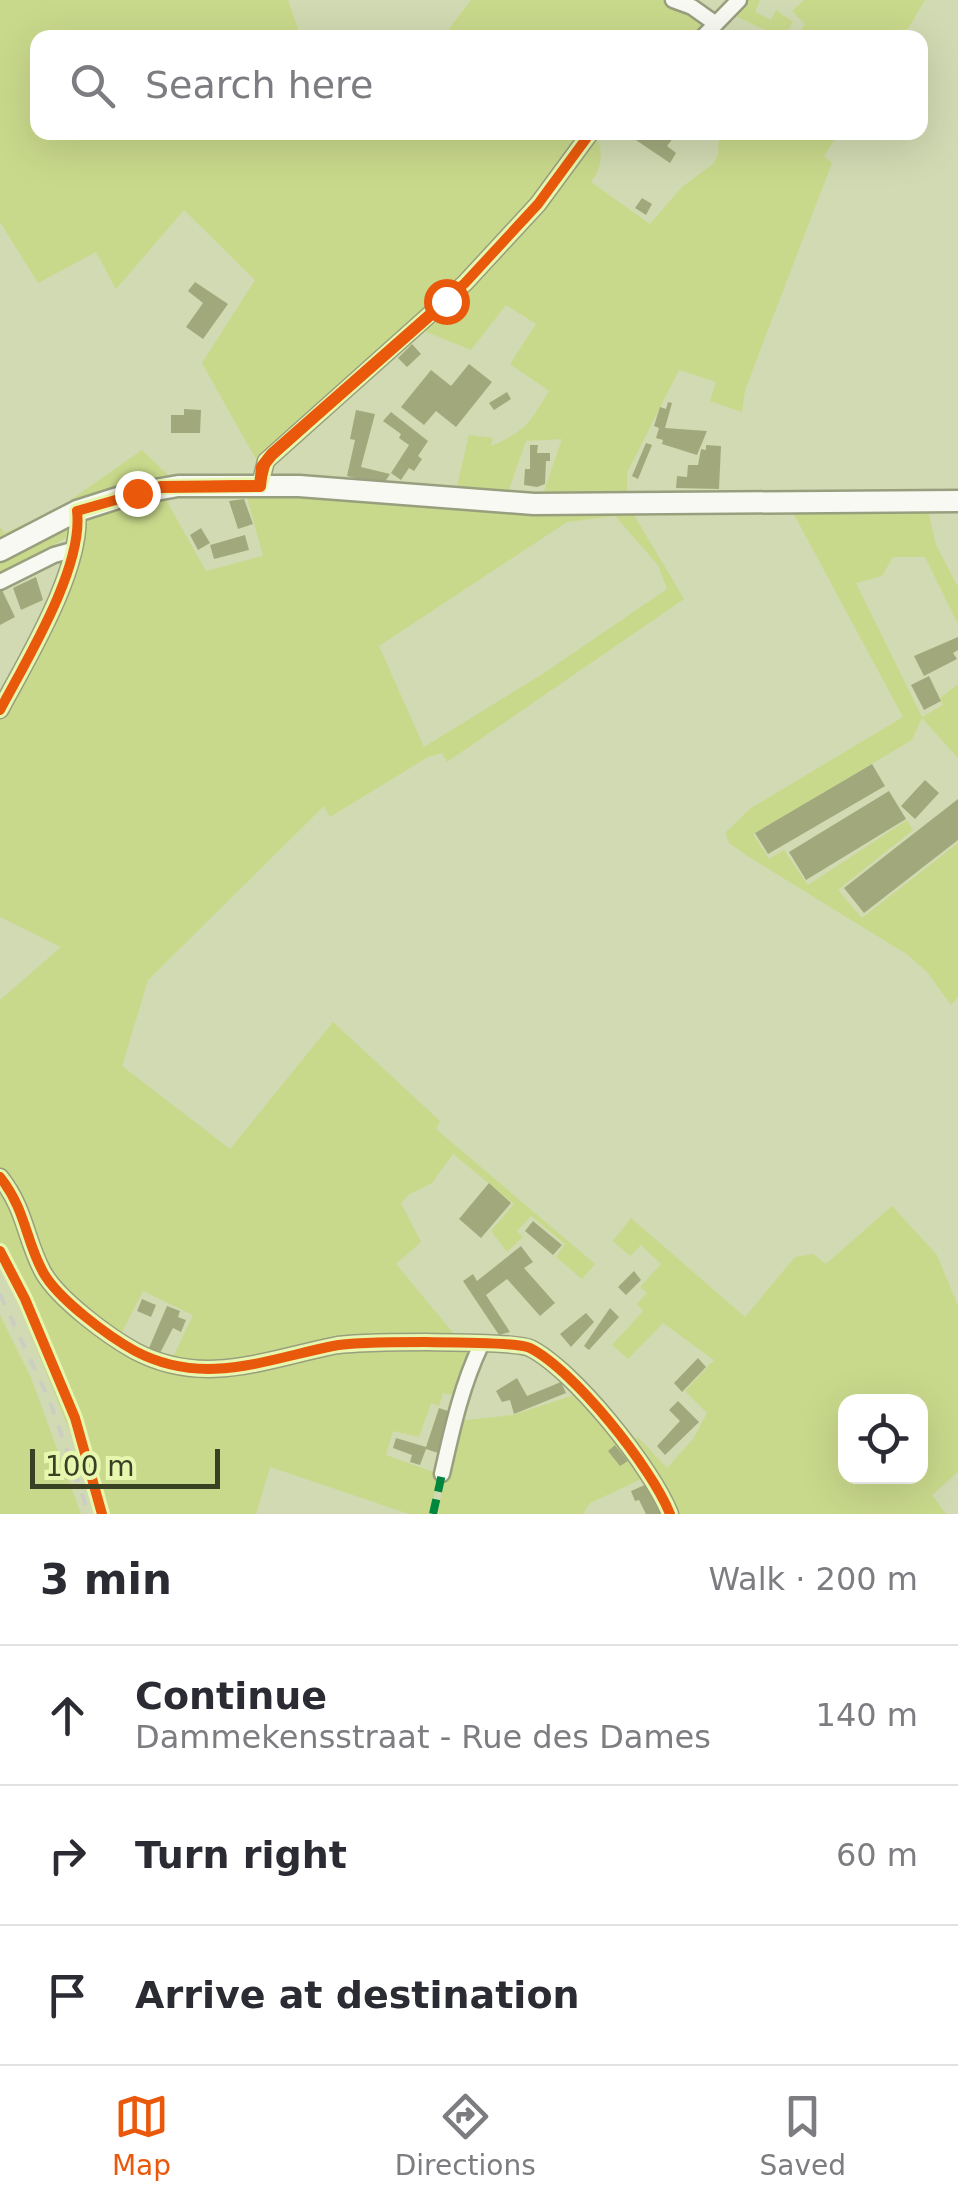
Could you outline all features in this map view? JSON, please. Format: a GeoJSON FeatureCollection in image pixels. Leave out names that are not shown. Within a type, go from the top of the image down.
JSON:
{"type":"FeatureCollection","features":[{"type":"Feature","properties":{"kind":"main road"},"geometry":{"type":"LineString","coordinates":[[0,551],[77,512],[161,487],[260,486],[534,504],[958,500]]}},
{"type":"Feature","properties":{"kind":"street"},"geometry":{"type":"LineString","coordinates":[[673,0],[692,7],[716,24]]}},
{"type":"Feature","properties":{"kind":"street"},"geometry":{"type":"LineString","coordinates":[[710,30],[739,0]]}},
{"type":"Feature","properties":{"kind":"street"},"geometry":{"type":"LineString","coordinates":[[260,486],[266,461],[465,283],[538,204],[585,140]]}},
{"type":"Feature","properties":{"kind":"street"},"geometry":{"type":"LineString","coordinates":[[0,710],[52,610],[78,530],[77,512]]}},
{"type":"Feature","properties":{"kind":"street"},"geometry":{"type":"LineString","coordinates":[[0,582],[72,550]]}},
{"type":"Feature","properties":{"kind":"street"},"geometry":{"type":"LineString","coordinates":[[0,1177],[16,1198],[50,1282],[114,1338],[169,1366],[195,1371],[225,1369],[360,1343],[523,1346],[552,1365],[583,1395],[642,1462],[658,1485],[670,1514]]}},
{"type":"Feature","properties":{"kind":"street"},"geometry":{"type":"LineString","coordinates":[[442,1474],[470,1365],[481,1345]]}},
{"type":"Feature","properties":{"kind":"green space"},"geometry":{"type":"Polygon","coordinates":[[[0,0],[288,0],[299,30],[30,30],[30,140],[578,140],[543,192],[480,262],[258,463],[202,363],[255,280],[184,210],[116,289],[96,252],[38,283],[0,222],[0,0]]]}},
{"type":"Feature","properties":{"kind":"green space"},"geometry":{"type":"Polygon","coordinates":[[[471,0],[661,0],[690,13],[701,27],[699,30],[448,30],[471,0]]]}},
{"type":"Feature","properties":{"kind":"green space"},"geometry":{"type":"Polygon","coordinates":[[[743,0],[760,0],[755,12],[771,20],[776,10],[793,22],[788,30],[765,30],[733,15],[743,0]]]}},
{"type":"Feature","properties":{"kind":"green space"},"geometry":{"type":"Polygon","coordinates":[[[804,0],[925,0],[907,30],[801,30],[805,24],[792,11],[804,0]]]}},
{"type":"Feature","properties":{"kind":"green space"},"geometry":{"type":"Polygon","coordinates":[[[589,140],[598,140],[601,155],[591,182],[650,224],[682,187],[713,164],[719,140],[834,140],[824,156],[832,163],[745,390],[742,412],[710,401],[716,382],[679,370],[627,473],[627,498],[541,500],[562,439],[526,441],[506,498],[455,494],[469,435],[493,438],[491,446],[512,435],[531,419],[549,391],[510,364],[536,324],[506,305],[471,350],[419,329],[589,140]]]}},
{"type":"Feature","properties":{"kind":"green space"},"geometry":{"type":"Polygon","coordinates":[[[142,450],[172,479],[0,546],[0,527],[5,533],[71,503],[142,450]]]}},
{"type":"Feature","properties":{"kind":"green space"},"geometry":{"type":"Polygon","coordinates":[[[245,490],[631,510],[684,599],[447,762],[442,753],[428,757],[330,817],[324,806],[148,980],[122,1066],[230,1149],[333,1022],[440,1121],[436,1129],[595,1264],[582,1279],[556,1257],[565,1244],[531,1216],[517,1231],[523,1237],[507,1252],[491,1231],[514,1204],[453,1154],[432,1183],[401,1203],[421,1242],[396,1264],[459,1340],[373,1338],[216,1365],[161,1358],[163,1353],[174,1355],[193,1315],[143,1291],[120,1336],[74,1302],[46,1269],[19,1195],[0,1170],[0,1000],[61,947],[0,917],[0,719],[63,593],[91,513],[162,493],[206,571],[263,556],[245,490]],[[615,516],[567,522],[379,646],[424,747],[544,673],[667,589],[658,565],[615,516]]]}},
{"type":"Feature","properties":{"kind":"green space"},"geometry":{"type":"Polygon","coordinates":[[[927,506],[936,545],[958,587],[958,624],[925,557],[893,557],[882,576],[856,583],[922,717],[943,705],[940,698],[958,684],[958,758],[922,718],[912,740],[753,834],[769,859],[784,850],[808,885],[907,820],[913,830],[838,890],[862,918],[958,843],[958,997],[951,1005],[927,972],[908,955],[749,857],[729,843],[725,833],[751,808],[903,717],[790,507],[927,506]]]}},
{"type":"Feature","properties":{"kind":"green space"},"geometry":{"type":"Polygon","coordinates":[[[64,525],[71,529],[66,538],[0,575],[0,559],[64,525]]]}},
{"type":"Feature","properties":{"kind":"green space"},"geometry":{"type":"Polygon","coordinates":[[[0,1186],[13,1203],[37,1278],[74,1314],[175,1372],[371,1348],[470,1350],[457,1396],[443,1393],[439,1406],[431,1403],[419,1437],[393,1431],[386,1455],[439,1474],[430,1514],[409,1514],[270,1467],[256,1514],[98,1514],[88,1476],[0,1259],[0,1186]]]}},
{"type":"Feature","properties":{"kind":"green space"},"geometry":{"type":"Polygon","coordinates":[[[892,1206],[937,1255],[958,1306],[958,1472],[932,1495],[946,1514],[676,1514],[664,1485],[630,1443],[638,1437],[667,1468],[693,1439],[707,1413],[685,1391],[714,1360],[663,1323],[628,1359],[612,1345],[643,1311],[637,1304],[647,1293],[640,1287],[661,1264],[641,1245],[630,1256],[613,1241],[631,1218],[745,1317],[795,1257],[813,1254],[826,1264],[892,1206]]]}},
{"type":"Feature","properties":{"kind":"green space"},"geometry":{"type":"Polygon","coordinates":[[[0,1315],[31,1378],[81,1514],[0,1514],[0,1315]]]}},
{"type":"Feature","properties":{"kind":"green space"},"geometry":{"type":"Polygon","coordinates":[[[574,1395],[646,1477],[590,1503],[583,1514],[437,1514],[458,1421],[513,1415],[574,1395]]]}},
{"type":"Feature","properties":{"kind":"building"},"geometry":{"type":"Polygon","coordinates":[[[636,140],[672,140],[667,146],[676,153],[670,163],[636,140]]]}},
{"type":"Feature","properties":{"kind":"building"},"geometry":{"type":"Polygon","coordinates":[[[642,198],[652,204],[646,215],[635,208],[642,198]]]}},
{"type":"Feature","properties":{"kind":"building"},"geometry":{"type":"Polygon","coordinates":[[[195,282],[228,304],[203,339],[186,327],[203,303],[188,291],[195,282]]]}},
{"type":"Feature","properties":{"kind":"building"},"geometry":{"type":"Polygon","coordinates":[[[412,344],[421,354],[407,367],[398,358],[412,344]]]}},
{"type":"Feature","properties":{"kind":"building"},"geometry":{"type":"Polygon","coordinates":[[[469,364],[492,382],[456,427],[436,411],[424,425],[401,407],[431,370],[451,386],[469,364]]]}},
{"type":"Feature","properties":{"kind":"building"},"geometry":{"type":"Polygon","coordinates":[[[507,392],[511,399],[494,410],[489,403],[507,392]]]}},
{"type":"Feature","properties":{"kind":"building"},"geometry":{"type":"Polygon","coordinates":[[[668,402],[672,403],[665,428],[707,431],[697,455],[662,444],[663,440],[656,438],[659,428],[654,426],[660,407],[666,409],[668,402]]]}},
{"type":"Feature","properties":{"kind":"building"},"geometry":{"type":"Polygon","coordinates":[[[184,409],[201,410],[200,433],[171,433],[171,415],[184,415],[184,409]]]}},
{"type":"Feature","properties":{"kind":"building"},"geometry":{"type":"Polygon","coordinates":[[[356,410],[375,414],[361,467],[390,474],[383,485],[347,476],[355,440],[350,439],[356,410]]]}},
{"type":"Feature","properties":{"kind":"building"},"geometry":{"type":"Polygon","coordinates":[[[391,412],[428,441],[414,471],[409,468],[401,480],[391,473],[409,445],[383,421],[391,412]]]}},
{"type":"Feature","properties":{"kind":"building"},"geometry":{"type":"Polygon","coordinates":[[[646,443],[652,445],[638,479],[632,476],[646,443]]]}},
{"type":"Feature","properties":{"kind":"building"},"geometry":{"type":"Polygon","coordinates":[[[530,445],[538,445],[537,453],[550,453],[545,484],[537,487],[524,485],[525,469],[530,469],[530,445]]]}},
{"type":"Feature","properties":{"kind":"building"},"geometry":{"type":"Polygon","coordinates":[[[706,445],[721,446],[719,489],[676,488],[677,476],[687,477],[688,465],[698,465],[701,449],[706,450],[706,445]]]}},
{"type":"Feature","properties":{"kind":"building"},"geometry":{"type":"Polygon","coordinates":[[[244,499],[253,524],[238,529],[229,501],[244,499]]]}},
{"type":"Feature","properties":{"kind":"building"},"geometry":{"type":"Polygon","coordinates":[[[201,528],[210,543],[198,550],[190,535],[201,528]]]}},
{"type":"Feature","properties":{"kind":"building"},"geometry":{"type":"Polygon","coordinates":[[[245,535],[249,550],[214,559],[210,545],[245,535]]]}},
{"type":"Feature","properties":{"kind":"building"},"geometry":{"type":"Polygon","coordinates":[[[36,577],[43,600],[21,610],[13,588],[36,577]]]}},
{"type":"Feature","properties":{"kind":"building"},"geometry":{"type":"Polygon","coordinates":[[[0,586],[15,617],[0,625],[0,586]]]}},
{"type":"Feature","properties":{"kind":"building"},"geometry":{"type":"Polygon","coordinates":[[[958,637],[958,650],[953,653],[957,659],[924,676],[914,656],[958,637]]]}},
{"type":"Feature","properties":{"kind":"building"},"geometry":{"type":"Polygon","coordinates":[[[929,676],[941,701],[924,710],[911,685],[929,676]]]}},
{"type":"Feature","properties":{"kind":"building"},"geometry":{"type":"Polygon","coordinates":[[[872,764],[885,786],[768,854],[755,833],[872,764]]]}},
{"type":"Feature","properties":{"kind":"building"},"geometry":{"type":"Polygon","coordinates":[[[925,780],[939,793],[915,819],[901,806],[925,780]]]}},
{"type":"Feature","properties":{"kind":"building"},"geometry":{"type":"Polygon","coordinates":[[[889,791],[906,819],[806,880],[789,852],[889,791]]]}},
{"type":"Feature","properties":{"kind":"building"},"geometry":{"type":"Polygon","coordinates":[[[958,799],[958,840],[864,913],[844,888],[958,799]]]}},
{"type":"Feature","properties":{"kind":"building"},"geometry":{"type":"Polygon","coordinates":[[[489,1183],[511,1203],[481,1238],[459,1219],[489,1183]]]}},
{"type":"Feature","properties":{"kind":"building"},"geometry":{"type":"Polygon","coordinates":[[[533,1221],[562,1245],[553,1255],[525,1231],[533,1221]]]}},
{"type":"Feature","properties":{"kind":"building"},"geometry":{"type":"Polygon","coordinates":[[[521,1246],[533,1262],[524,1268],[555,1303],[540,1316],[507,1279],[486,1295],[510,1332],[499,1335],[463,1281],[473,1274],[477,1281],[521,1246]]]}},
{"type":"Feature","properties":{"kind":"building"},"geometry":{"type":"Polygon","coordinates":[[[634,1271],[641,1280],[626,1295],[618,1287],[634,1271]]]}},
{"type":"Feature","properties":{"kind":"building"},"geometry":{"type":"Polygon","coordinates":[[[142,1299],[156,1305],[151,1317],[137,1311],[142,1299]]]}},
{"type":"Feature","properties":{"kind":"building"},"geometry":{"type":"Polygon","coordinates":[[[167,1306],[180,1311],[178,1317],[186,1320],[181,1332],[173,1328],[160,1353],[149,1348],[167,1306]]]}},
{"type":"Feature","properties":{"kind":"building"},"geometry":{"type":"Polygon","coordinates":[[[610,1308],[619,1317],[589,1350],[584,1346],[610,1308]]]}},
{"type":"Feature","properties":{"kind":"building"},"geometry":{"type":"Polygon","coordinates":[[[586,1313],[594,1322],[571,1347],[560,1334],[586,1313]]]}},
{"type":"Feature","properties":{"kind":"building"},"geometry":{"type":"Polygon","coordinates":[[[698,1358],[706,1367],[682,1392],[674,1383],[698,1358]]]}},
{"type":"Feature","properties":{"kind":"building"},"geometry":{"type":"Polygon","coordinates":[[[517,1378],[527,1396],[561,1382],[566,1393],[514,1414],[510,1400],[502,1402],[496,1391],[517,1378]]]}},
{"type":"Feature","properties":{"kind":"building"},"geometry":{"type":"Polygon","coordinates":[[[678,1401],[699,1422],[665,1455],[657,1446],[680,1421],[669,1410],[678,1401]]]}},
{"type":"Feature","properties":{"kind":"building"},"geometry":{"type":"Polygon","coordinates":[[[439,1408],[451,1412],[438,1453],[426,1449],[420,1465],[410,1462],[412,1455],[393,1448],[396,1438],[426,1447],[439,1408]]]}},
{"type":"Feature","properties":{"kind":"building"},"geometry":{"type":"Polygon","coordinates":[[[615,1445],[628,1461],[620,1466],[608,1451],[615,1445]]]}},
{"type":"Feature","properties":{"kind":"building"},"geometry":{"type":"Polygon","coordinates":[[[647,1484],[660,1514],[646,1514],[639,1500],[635,1501],[631,1491],[647,1484]]]}},
{"type":"Feature","properties":{"kind":"railway"},"geometry":{"type":"LineString","coordinates":[[0,1294],[50,1402],[89,1514]]}},
{"type":"Feature","properties":{"kind":"marked path"},"geometry":{"type":"LineString","coordinates":[[433,1514],[442,1474]]}},
{"type":"Feature","properties":{"kind":"cycle path"},"geometry":{"type":"LineString","coordinates":[[0,710],[63,586],[77,534],[77,511],[161,487],[260,485],[266,461],[465,283],[538,204],[585,140]]}},
{"type":"Feature","properties":{"kind":"cycle path"},"geometry":{"type":"LineString","coordinates":[[0,1177],[15,1201],[50,1283],[85,1316],[135,1351],[160,1362],[209,1369],[348,1344],[467,1343],[530,1348],[568,1377],[610,1422],[647,1472],[670,1514]]}},
{"type":"Feature","properties":{"kind":"cycle path"},"geometry":{"type":"LineString","coordinates":[[0,1251],[25,1299],[75,1418],[102,1514]]}},
{"type":"Feature","properties":{"kind":"route"},"geometry":{"type":"LineString","coordinates":[[137,493],[161,487],[260,486],[262,467],[272,454],[446,301]]}}]}
